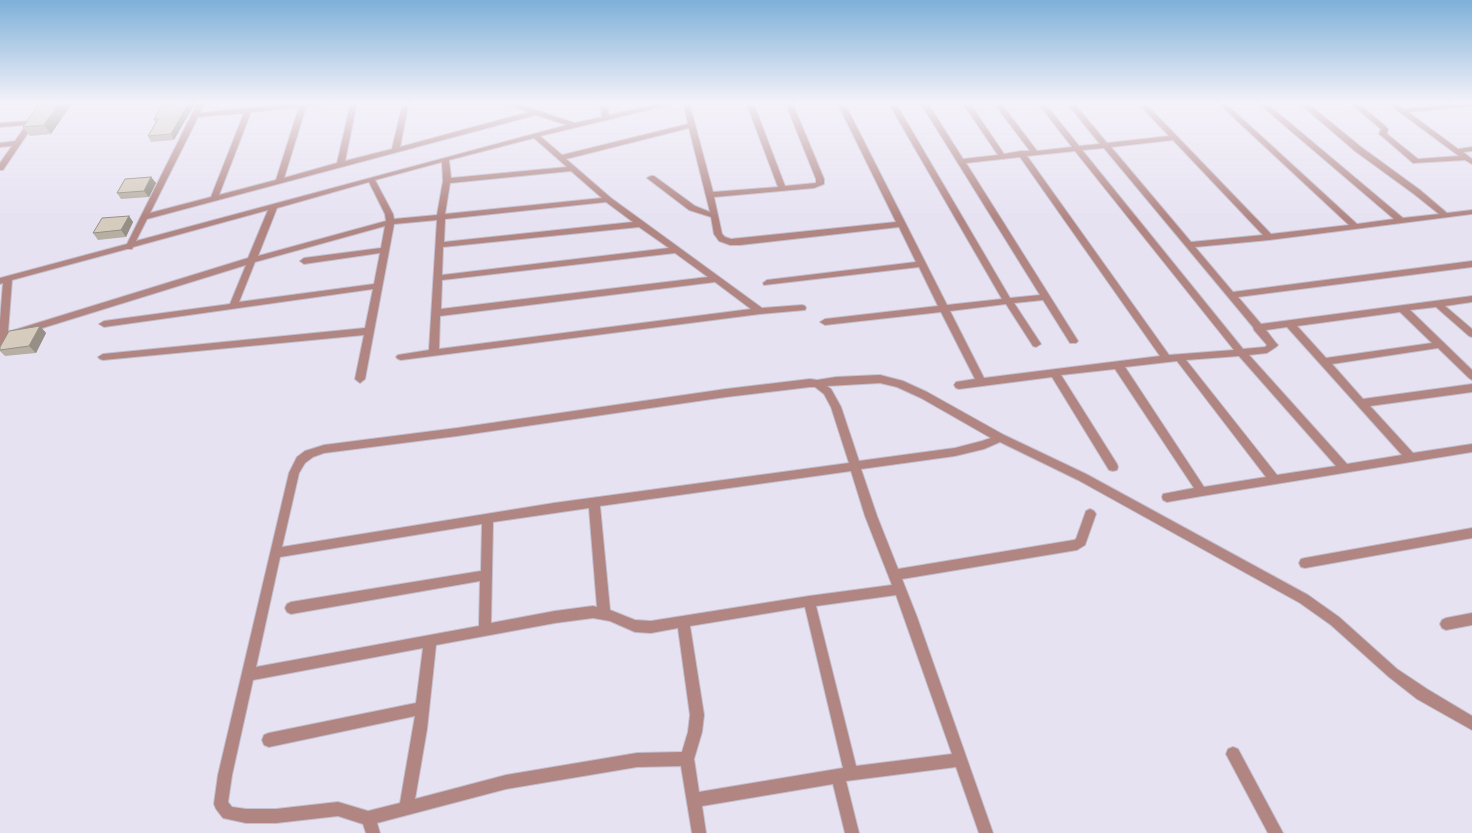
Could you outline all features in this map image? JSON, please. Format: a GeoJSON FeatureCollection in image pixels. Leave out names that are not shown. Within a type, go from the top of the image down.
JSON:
{"type":"FeatureCollection","features":[{"type":"Feature","properties":{"kind":"street"},"geometry":{"type":"LineString","coordinates":[[129,247],[183,141]]}},
{"type":"Feature","properties":{"kind":"street"},"geometry":{"type":"LineString","coordinates":[[214,199],[236,141]]}},
{"type":"Feature","properties":{"kind":"street"},"geometry":{"type":"LineString","coordinates":[[279,181],[292,141]]}},
{"type":"Feature","properties":{"kind":"street"},"geometry":{"type":"LineString","coordinates":[[341,164],[346,141]]}},
{"type":"Feature","properties":{"kind":"street"},"geometry":{"type":"LineString","coordinates":[[396,149],[398,141]]}},
{"type":"Feature","properties":{"kind":"street"},"geometry":{"type":"LineString","coordinates":[[145,218],[426,141]]}},
{"type":"Feature","properties":{"kind":"street"},"geometry":{"type":"LineString","coordinates":[[0,347],[4,280],[129,247],[371,179],[517,141]]}},
{"type":"Feature","properties":{"kind":"street"},"geometry":{"type":"LineString","coordinates":[[541,141],[608,200],[760,311]]}},
{"type":"Feature","properties":{"kind":"street"},"geometry":{"type":"LineString","coordinates":[[560,158],[629,141]]}},
{"type":"Feature","properties":{"kind":"street"},"geometry":{"type":"LineString","coordinates":[[697,141],[718,234],[722,239],[730,242],[740,242],[900,224]]}},
{"type":"Feature","properties":{"kind":"street"},"geometry":{"type":"LineString","coordinates":[[764,141],[782,188]]}},
{"type":"Feature","properties":{"kind":"street"},"geometry":{"type":"LineString","coordinates":[[710,195],[814,186],[820,184],[820,180],[804,141]]}},
{"type":"Feature","properties":{"kind":"street"},"geometry":{"type":"LineString","coordinates":[[859,141],[920,264],[981,382]]}},
{"type":"Feature","properties":{"kind":"street"},"geometry":{"type":"LineString","coordinates":[[914,141],[1008,301],[1036,344]]}},
{"type":"Feature","properties":{"kind":"street"},"geometry":{"type":"LineString","coordinates":[[948,141],[1073,341]]}},
{"type":"Feature","properties":{"kind":"street"},"geometry":{"type":"LineString","coordinates":[[992,141],[1002,156]]}},
{"type":"Feature","properties":{"kind":"street"},"geometry":{"type":"LineString","coordinates":[[1026,141],[1034,152]]}},
{"type":"Feature","properties":{"kind":"street"},"geometry":{"type":"LineString","coordinates":[[1072,141],[1241,353],[1345,469]]}},
{"type":"Feature","properties":{"kind":"street"},"geometry":{"type":"LineString","coordinates":[[959,385],[1179,357],[1267,350],[1273,345],[1257,328],[1101,141]]}},
{"type":"Feature","properties":{"kind":"street"},"geometry":{"type":"LineString","coordinates":[[961,161],[1021,153],[1145,141]]}},
{"type":"Feature","properties":{"kind":"street"},"geometry":{"type":"LineString","coordinates":[[1177,141],[1269,237]]}},
{"type":"Feature","properties":{"kind":"street"},"geometry":{"type":"LineString","coordinates":[[1262,141],[1355,226]]}},
{"type":"Feature","properties":{"kind":"street"},"geometry":{"type":"LineString","coordinates":[[1306,141],[1400,220]]}},
{"type":"Feature","properties":{"kind":"street"},"geometry":{"type":"LineString","coordinates":[[1348,141],[1417,192],[1445,215]]}},
{"type":"Feature","properties":{"kind":"street"},"geometry":{"type":"LineString","coordinates":[[1391,141],[1416,161],[1465,158]]}},
{"type":"Feature","properties":{"kind":"street"},"geometry":{"type":"LineString","coordinates":[[1442,141],[1472,162]]}},
{"type":"Feature","properties":{"kind":"street"},"geometry":{"type":"LineString","coordinates":[[0,145],[17,143]]}},
{"type":"Feature","properties":{"kind":"street"},"geometry":{"type":"LineString","coordinates":[[0,167],[17,143]]}},
{"type":"Feature","properties":{"kind":"street"},"geometry":{"type":"LineString","coordinates":[[1456,151],[1472,149]]}},
{"type":"Feature","properties":{"kind":"street"},"geometry":{"type":"LineString","coordinates":[[1021,153],[1167,359]]}},
{"type":"Feature","properties":{"kind":"street"},"geometry":{"type":"LineString","coordinates":[[434,352],[441,212],[447,181],[445,159]]}},
{"type":"Feature","properties":{"kind":"street"},"geometry":{"type":"LineString","coordinates":[[447,181],[571,168]]}},
{"type":"Feature","properties":{"kind":"street"},"geometry":{"type":"LineString","coordinates":[[651,178],[692,208],[715,216]]}},
{"type":"Feature","properties":{"kind":"street"},"geometry":{"type":"LineString","coordinates":[[360,379],[390,222],[389,214],[371,179]]}},
{"type":"Feature","properties":{"kind":"street"},"geometry":{"type":"LineString","coordinates":[[1,337],[251,260],[390,222],[608,200]]}},
{"type":"Feature","properties":{"kind":"street"},"geometry":{"type":"LineString","coordinates":[[233,306],[273,207]]}},
{"type":"Feature","properties":{"kind":"street"},"geometry":{"type":"LineString","coordinates":[[1189,245],[1269,237],[1472,212]]}},
{"type":"Feature","properties":{"kind":"street"},"geometry":{"type":"LineString","coordinates":[[439,245],[640,224]]}},
{"type":"Feature","properties":{"kind":"street"},"geometry":{"type":"LineString","coordinates":[[304,261],[384,250]]}},
{"type":"Feature","properties":{"kind":"street"},"geometry":{"type":"LineString","coordinates":[[438,278],[677,250]]}},
{"type":"Feature","properties":{"kind":"street"},"geometry":{"type":"LineString","coordinates":[[767,283],[920,264]]}},
{"type":"Feature","properties":{"kind":"street"},"geometry":{"type":"LineString","coordinates":[[1230,295],[1472,264]]}},
{"type":"Feature","properties":{"kind":"street"},"geometry":{"type":"LineString","coordinates":[[436,313],[717,279]]}},
{"type":"Feature","properties":{"kind":"street"},"geometry":{"type":"LineString","coordinates":[[104,324],[377,286]]}},
{"type":"Feature","properties":{"kind":"street"},"geometry":{"type":"LineString","coordinates":[[825,322],[1046,298]]}},
{"type":"Feature","properties":{"kind":"street"},"geometry":{"type":"LineString","coordinates":[[1257,328],[1472,299]]}},
{"type":"Feature","properties":{"kind":"street"},"geometry":{"type":"LineString","coordinates":[[1438,304],[1472,334]]}},
{"type":"Feature","properties":{"kind":"street"},"geometry":{"type":"LineString","coordinates":[[401,356],[760,311],[802,308]]}},
{"type":"Feature","properties":{"kind":"street"},"geometry":{"type":"LineString","coordinates":[[1402,308],[1472,376]]}},
{"type":"Feature","properties":{"kind":"street"},"geometry":{"type":"LineString","coordinates":[[1289,323],[1411,458]]}},
{"type":"Feature","properties":{"kind":"street"},"geometry":{"type":"LineString","coordinates":[[103,357],[369,331]]}},
{"type":"Feature","properties":{"kind":"street"},"geometry":{"type":"LineString","coordinates":[[1324,362],[1439,345]]}},
{"type":"Feature","properties":{"kind":"street"},"geometry":{"type":"LineString","coordinates":[[1179,357],[1275,480]]}},
{"type":"Feature","properties":{"kind":"street"},"geometry":{"type":"LineString","coordinates":[[1118,365],[1202,492]]}},
{"type":"Feature","properties":{"kind":"street"},"geometry":{"type":"LineString","coordinates":[[1055,373],[1113,467]]}},
{"type":"Feature","properties":{"kind":"street"},"geometry":{"type":"LineString","coordinates":[[687,759],[637,760],[506,782],[368,818],[338,809],[276,816],[246,816],[228,813],[221,804],[225,775],[294,473],[301,460],[308,454],[324,449],[464,431],[802,383],[817,384],[864,379],[880,379],[900,384],[962,415],[1000,438],[1082,477],[1304,599],[1335,621],[1393,673],[1422,694],[1472,723]]}},
{"type":"Feature","properties":{"kind":"street"},"geometry":{"type":"LineString","coordinates":[[817,384],[824,388],[832,398],[856,466],[871,516],[895,575],[986,833]]}},
{"type":"Feature","properties":{"kind":"street"},"geometry":{"type":"LineString","coordinates":[[1361,403],[1472,388]]}},
{"type":"Feature","properties":{"kind":"street"},"geometry":{"type":"LineString","coordinates":[[275,554],[594,503],[973,449],[1000,438]]}},
{"type":"Feature","properties":{"kind":"street"},"geometry":{"type":"LineString","coordinates":[[1167,497],[1472,448]]}},
{"type":"Feature","properties":{"kind":"street"},"geometry":{"type":"LineString","coordinates":[[594,503],[604,614]]}},
{"type":"Feature","properties":{"kind":"street"},"geometry":{"type":"LineString","coordinates":[[895,575],[1077,545],[1081,542],[1090,514]]}},
{"type":"Feature","properties":{"kind":"street"},"geometry":{"type":"LineString","coordinates":[[485,630],[488,519]]}},
{"type":"Feature","properties":{"kind":"street"},"geometry":{"type":"LineString","coordinates":[[1305,563],[1472,533]]}},
{"type":"Feature","properties":{"kind":"street"},"geometry":{"type":"LineString","coordinates":[[291,608],[486,575]]}},
{"type":"Feature","properties":{"kind":"street"},"geometry":{"type":"LineString","coordinates":[[247,675],[430,640],[593,612],[604,614],[635,626],[651,627],[809,601],[900,589]]}},
{"type":"Feature","properties":{"kind":"street"},"geometry":{"type":"LineString","coordinates":[[809,601],[844,775],[852,833]]}},
{"type":"Feature","properties":{"kind":"street"},"geometry":{"type":"LineString","coordinates":[[1446,624],[1472,619]]}},
{"type":"Feature","properties":{"kind":"street"},"geometry":{"type":"LineString","coordinates":[[683,621],[697,714],[687,759],[699,833]]}},
{"type":"Feature","properties":{"kind":"street"},"geometry":{"type":"LineString","coordinates":[[406,808],[422,708],[430,640]]}},
{"type":"Feature","properties":{"kind":"street"},"geometry":{"type":"LineString","coordinates":[[269,740],[422,708]]}},
{"type":"Feature","properties":{"kind":"street"},"geometry":{"type":"LineString","coordinates":[[1233,754],[1276,833]]}},
{"type":"Feature","properties":{"kind":"street"},"geometry":{"type":"LineString","coordinates":[[693,800],[844,775],[960,760]]}},
{"type":"Feature","properties":{"kind":"street"},"geometry":{"type":"LineString","coordinates":[[368,818],[373,833]]}},
{"type":"Feature","properties":{"kind":"building"},"geometry":{"type":"Polygon","coordinates":[[[151,177],[144,191],[117,193],[125,179],[151,177]]]}},
{"type":"Feature","properties":{"kind":"building"},"geometry":{"type":"Polygon","coordinates":[[[129,216],[121,230],[93,233],[102,218],[129,216]]]}},
{"type":"Feature","properties":{"kind":"building"},"geometry":{"type":"Polygon","coordinates":[[[40,326],[29,346],[0,350],[0,347],[9,331],[40,326]]]}}]}
